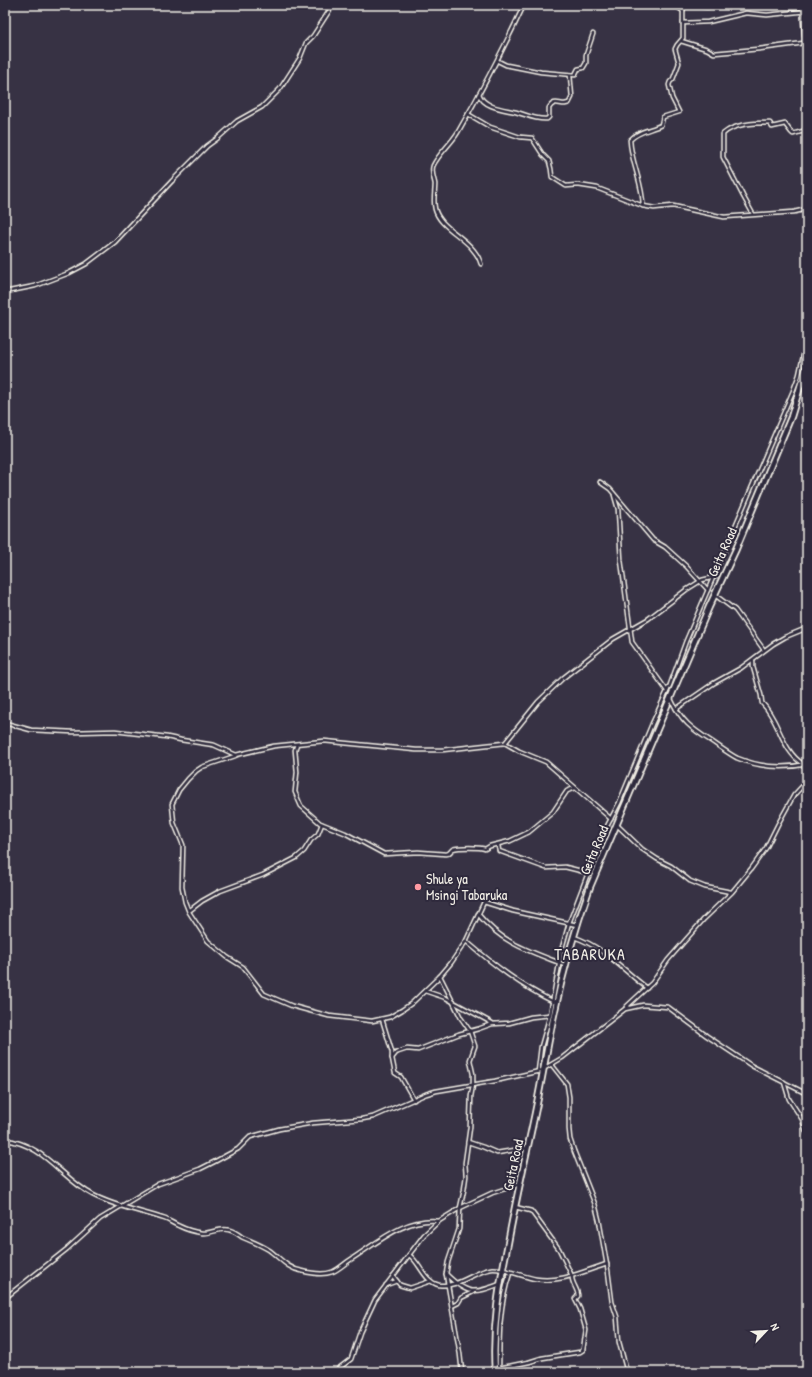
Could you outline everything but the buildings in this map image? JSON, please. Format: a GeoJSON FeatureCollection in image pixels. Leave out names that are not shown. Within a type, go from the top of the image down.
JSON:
{"type":"FeatureCollection","features":[{"type":"Feature","properties":{"kind":"highway","name":"Geita Road"},"geometry":{"type":"LineString","coordinates":[[497,1370],[495,1320],[502,1270],[544,1069],[552,1014],[576,925],[590,887],[736,549],[791,417],[807,366]]}},
{"type":"Feature","properties":{"kind":"street"},"geometry":{"type":"LineString","coordinates":[[5,292],[35,286],[75,271],[112,245],[207,146],[238,121],[262,107],[280,89],[300,58],[306,44],[313,36],[333,5]]}},
{"type":"Feature","properties":{"kind":"street"},"geometry":{"type":"LineString","coordinates":[[481,264],[475,251],[440,220],[435,206],[435,184],[432,173],[440,154],[455,137],[498,61],[524,5]]}},
{"type":"Feature","properties":{"kind":"street"},"geometry":{"type":"LineString","coordinates":[[674,5],[683,11]]}},
{"type":"Feature","properties":{"kind":"street"},"geometry":{"type":"LineString","coordinates":[[642,206],[641,188],[630,140],[645,131],[661,125],[663,117],[679,112],[672,98],[669,86],[678,66],[679,60],[675,49],[681,41],[683,34],[683,7],[685,5]]}},
{"type":"Feature","properties":{"kind":"street"},"geometry":{"type":"LineString","coordinates":[[692,5],[708,7],[711,5]]}},
{"type":"Feature","properties":{"kind":"street"},"geometry":{"type":"LineString","coordinates":[[802,5],[807,71]]}},
{"type":"Feature","properties":{"kind":"street"},"geometry":{"type":"LineString","coordinates":[[683,23],[708,22],[746,13],[767,15],[807,11]]}},
{"type":"Feature","properties":{"kind":"street"},"geometry":{"type":"LineString","coordinates":[[498,61],[506,65],[544,73],[575,75],[578,69],[584,67],[586,63],[587,50],[593,34]]}},
{"type":"Feature","properties":{"kind":"street"},"geometry":{"type":"LineString","coordinates":[[681,41],[714,53],[804,43]]}},
{"type":"Feature","properties":{"kind":"street"},"geometry":{"type":"LineString","coordinates":[[479,94],[481,98],[496,107],[533,118],[547,119],[549,117],[549,108],[553,103],[557,102],[565,104],[571,101],[570,75]]}},
{"type":"Feature","properties":{"kind":"street"},"geometry":{"type":"LineString","coordinates":[[468,114],[490,127],[520,137],[532,138],[543,155],[549,161],[552,177],[566,186],[578,185],[597,188],[642,206],[654,208],[673,206],[724,217],[794,212],[807,209]]}},
{"type":"Feature","properties":{"kind":"street"},"geometry":{"type":"LineString","coordinates":[[754,214],[743,197],[723,157],[723,134],[728,130],[748,123],[770,123],[772,127],[784,124],[793,134],[807,130]]}},
{"type":"Feature","properties":{"kind":"street"},"geometry":{"type":"LineString","coordinates":[[466,941],[494,965],[520,984],[555,1002],[559,963],[569,923],[600,840],[620,803],[652,724],[676,672],[682,652],[708,590],[797,381],[807,338]]}},
{"type":"Feature","properties":{"kind":"street"},"geometry":{"type":"LineString","coordinates":[[600,482],[614,495],[653,540],[664,547],[686,566],[708,590]]}},
{"type":"Feature","properties":{"kind":"street"},"geometry":{"type":"LineString","coordinates":[[614,495],[618,513],[621,560],[632,642],[668,691]]}},
{"type":"Feature","properties":{"kind":"street"},"geometry":{"type":"LineString","coordinates":[[505,742],[538,702],[563,678],[613,639],[654,615],[680,594],[700,581],[714,577]]}},
{"type":"Feature","properties":{"kind":"street"},"geometry":{"type":"LineString","coordinates":[[715,595],[734,610],[764,650]]}},
{"type":"Feature","properties":{"kind":"street"},"geometry":{"type":"LineString","coordinates":[[676,710],[714,683],[734,673],[753,660],[764,650],[785,637],[807,628]]}},
{"type":"Feature","properties":{"kind":"street"},"geometry":{"type":"LineString","coordinates":[[753,660],[753,667],[762,703],[769,710],[776,721],[791,753],[805,764]]}},
{"type":"Feature","properties":{"kind":"street"},"geometry":{"type":"LineString","coordinates":[[670,699],[676,710],[691,728],[736,757],[777,767],[805,764]]}},
{"type":"Feature","properties":{"kind":"street"},"geometry":{"type":"LineString","coordinates":[[5,723],[31,730],[74,732],[115,731],[167,737],[214,745],[236,755]]}},
{"type":"Feature","properties":{"kind":"street"},"geometry":{"type":"LineString","coordinates":[[576,925],[520,913],[483,902],[466,941],[451,963],[425,991],[402,1010],[382,1019],[372,1021],[323,1015],[292,1006],[264,994],[243,967],[227,957],[208,941],[189,912],[182,887],[183,845],[174,824],[172,804],[180,788],[196,771],[206,765],[261,748],[298,743],[330,742],[409,749],[442,750],[505,742],[520,751],[546,762],[611,819]]}},
{"type":"Feature","properties":{"kind":"street"},"geometry":{"type":"LineString","coordinates":[[298,743],[295,750],[297,772],[295,792],[301,806],[310,816],[322,824],[345,833],[384,854],[418,852],[449,854],[456,848],[485,849],[533,829],[553,812],[567,791],[575,788]]}},
{"type":"Feature","properties":{"kind":"street"},"geometry":{"type":"LineString","coordinates":[[5,1298],[67,1249],[100,1219],[158,1184],[200,1169],[238,1149],[248,1138],[256,1134],[313,1123],[370,1118],[436,1091],[538,1072],[552,1065],[624,1009],[652,983],[668,960],[704,919],[732,892],[766,848],[794,795],[807,781]]}},
{"type":"Feature","properties":{"kind":"street"},"geometry":{"type":"LineString","coordinates":[[189,912],[202,901],[220,891],[263,875],[296,858],[318,834],[322,824]]}},
{"type":"Feature","properties":{"kind":"street"},"geometry":{"type":"LineString","coordinates":[[617,825],[642,849],[671,866],[690,881],[705,887],[732,892]]}},
{"type":"Feature","properties":{"kind":"street"},"geometry":{"type":"LineString","coordinates":[[498,844],[499,851],[546,868],[566,868],[588,873]]}},
{"type":"Feature","properties":{"kind":"street"},"geometry":{"type":"LineString","coordinates":[[478,914],[504,939],[539,956],[565,965]]}},
{"type":"Feature","properties":{"kind":"street"},"geometry":{"type":"LineString","coordinates":[[573,936],[604,952],[647,988]]}},
{"type":"Feature","properties":{"kind":"street"},"geometry":{"type":"LineString","coordinates":[[440,976],[461,1018],[470,1031],[475,1046],[470,1060],[473,1074],[473,1085],[465,1163],[466,1176],[460,1208],[459,1229],[448,1262],[446,1274],[462,1372]]}},
{"type":"Feature","properties":{"kind":"street"},"geometry":{"type":"LineString","coordinates":[[425,991],[440,995],[492,1024]]}},
{"type":"Feature","properties":{"kind":"street"},"geometry":{"type":"LineString","coordinates":[[624,1009],[643,1005],[668,1007],[741,1059],[807,1094]]}},
{"type":"Feature","properties":{"kind":"street"},"geometry":{"type":"LineString","coordinates":[[392,1058],[398,1052],[407,1049],[418,1050],[454,1035],[492,1024],[509,1023],[531,1017],[552,1014],[541,1047],[538,1072]]}},
{"type":"Feature","properties":{"kind":"street"},"geometry":{"type":"LineString","coordinates":[[382,1019],[392,1052],[395,1073],[401,1077],[414,1100]]}},
{"type":"Feature","properties":{"kind":"street"},"geometry":{"type":"LineString","coordinates":[[552,1065],[567,1084],[569,1091],[570,1139],[595,1204],[607,1264],[612,1302],[617,1317],[620,1342],[627,1372]]}},
{"type":"Feature","properties":{"kind":"street"},"geometry":{"type":"LineString","coordinates":[[784,1082],[789,1099],[802,1119],[807,1134]]}},
{"type":"Feature","properties":{"kind":"street"},"geometry":{"type":"LineString","coordinates":[[5,1140],[19,1142],[31,1147],[87,1192],[99,1198],[122,1207],[167,1220],[180,1227],[198,1232],[206,1233],[228,1229],[269,1250],[283,1262],[297,1270],[325,1274],[335,1271],[380,1238],[395,1231],[428,1221],[439,1221]]}},
{"type":"Feature","properties":{"kind":"street"},"geometry":{"type":"LineString","coordinates":[[468,1142],[497,1153],[527,1148]]}},
{"type":"Feature","properties":{"kind":"street"},"geometry":{"type":"LineString","coordinates":[[334,1372],[351,1359],[360,1332],[372,1306],[424,1235],[439,1221],[460,1208],[492,1193],[520,1183]]}},
{"type":"Feature","properties":{"kind":"street"},"geometry":{"type":"LineString","coordinates":[[497,1370],[542,1358],[582,1351],[586,1330],[580,1309],[575,1300],[578,1295],[572,1280],[572,1276],[559,1250],[531,1212],[515,1207]]}},
{"type":"Feature","properties":{"kind":"street"},"geometry":{"type":"LineString","coordinates":[[409,1255],[430,1281],[439,1285],[456,1283],[492,1269],[502,1270],[522,1277],[547,1281],[572,1276],[607,1264]]}},
{"type":"Feature","properties":{"kind":"street"},"geometry":{"type":"LineString","coordinates":[[499,1372],[497,1370],[503,1298],[510,1273]]}},
{"type":"Feature","properties":{"kind":"street"},"geometry":{"type":"LineString","coordinates":[[446,1274],[456,1283],[473,1292]]}},
{"type":"Feature","properties":{"kind":"street"},"geometry":{"type":"LineString","coordinates":[[393,1276],[402,1286],[410,1288],[430,1281]]}},
{"type":"Feature","properties":{"kind":"street"},"geometry":{"type":"LineString","coordinates":[[386,1286],[397,1281]]}},
{"type":"Feature","properties":{"kind":"street"},"geometry":{"type":"LineString","coordinates":[[452,1306],[461,1298],[473,1292],[481,1291],[500,1284]]}},
{"type":"Feature","properties":{"kind":"place","name":"Shule ya Msingi Tabaruka"},"geometry":{"type":"Point","coordinates":[418,887]}},
{"type":"Feature","properties":{"kind":"district","name":"TABARUKA"},"geometry":{"type":"Point","coordinates":[590,954]}}]}
